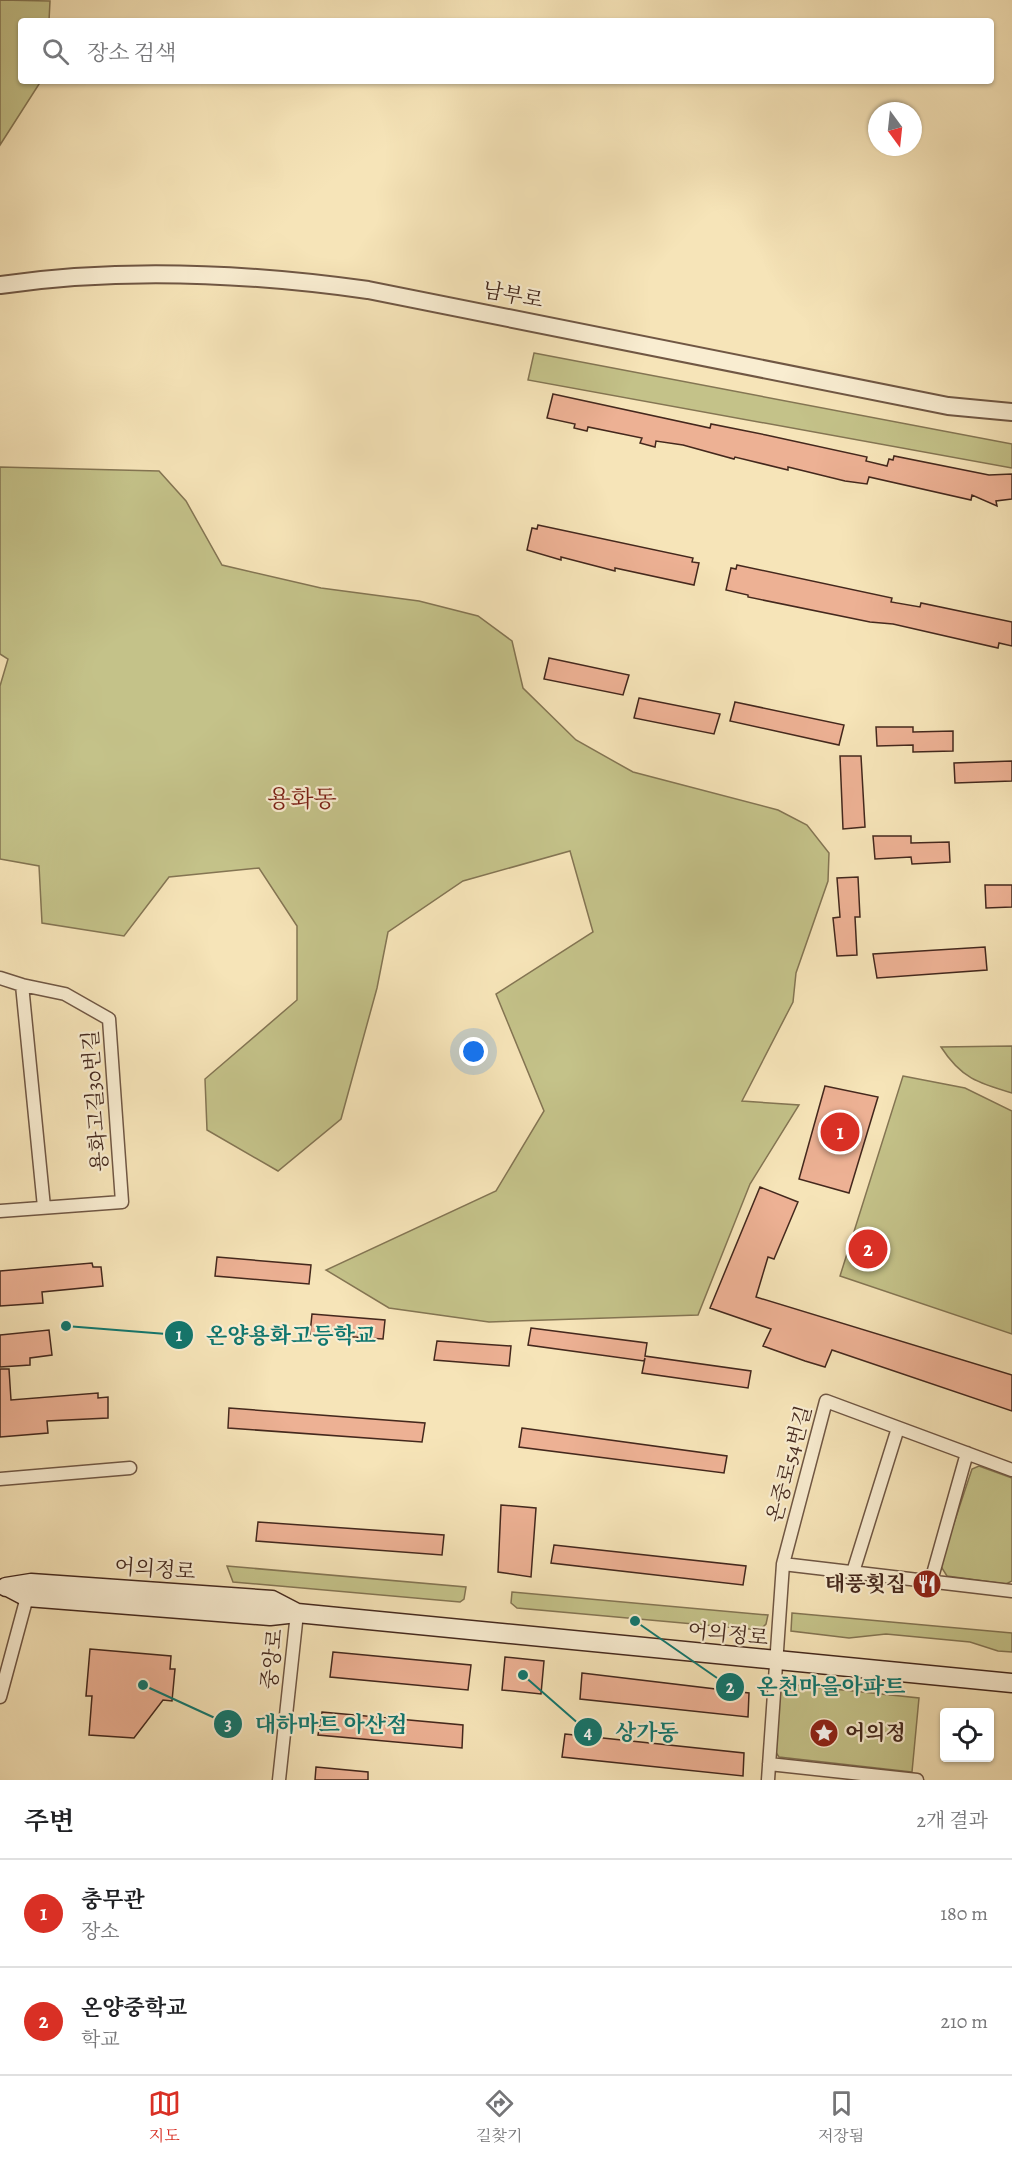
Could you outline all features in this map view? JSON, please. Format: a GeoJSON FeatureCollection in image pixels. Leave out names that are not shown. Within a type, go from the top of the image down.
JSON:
{"type":"FeatureCollection","features":[{"type":"Feature","properties":{"kind":"main road","name":"어의정로"},"geometry":{"type":"LineString","coordinates":[[4,1587],[31,1583],[272,1600],[297,1613]]}},
{"type":"Feature","properties":{"kind":"main road","name":"어의정로"},"geometry":{"type":"LineString","coordinates":[[4,1587],[27,1597],[270,1616],[297,1613],[1012,1683]]}},
{"type":"Feature","properties":{"kind":"street","name":"남부로"},"geometry":{"type":"LineString","coordinates":[[0,285],[98,277],[174,274],[279,278],[378,291],[948,406],[1012,412]]}},
{"type":"Feature","properties":{"kind":"street","name":"용화고길30번길"},"geometry":{"type":"LineString","coordinates":[[0,978],[65,994],[109,1019],[122,1202],[44,1207]]}},
{"type":"Feature","properties":{"kind":"street"},"geometry":{"type":"LineString","coordinates":[[0,1211],[44,1207],[22,985]]}},
{"type":"Feature","properties":{"kind":"street","name":"온중로54번길"},"geometry":{"type":"LineString","coordinates":[[768,1780],[783,1564],[826,1401],[1012,1470]]}},
{"type":"Feature","properties":{"kind":"street"},"geometry":{"type":"LineString","coordinates":[[853,1572],[898,1428]]}},
{"type":"Feature","properties":{"kind":"street"},"geometry":{"type":"LineString","coordinates":[[931,1581],[967,1453]]}},
{"type":"Feature","properties":{"kind":"street"},"geometry":{"type":"LineString","coordinates":[[0,1479],[130,1468]]}},
{"type":"Feature","properties":{"kind":"street"},"geometry":{"type":"LineString","coordinates":[[783,1564],[1012,1591]]}},
{"type":"Feature","properties":{"kind":"street"},"geometry":{"type":"LineString","coordinates":[[0,1696],[27,1597]]}},
{"type":"Feature","properties":{"kind":"street","name":"중앙로"},"geometry":{"type":"LineString","coordinates":[[279,1780],[297,1613]]}},
{"type":"Feature","properties":{"kind":"street"},"geometry":{"type":"LineString","coordinates":[[769,1764],[842,1776],[916,1780]]}},
{"type":"Feature","properties":{"kind":"shaded area"},"geometry":{"type":"Polygon","coordinates":[[[0,0],[50,1],[49,18],[18,18],[18,84],[39,84],[0,145],[0,0]]]}},
{"type":"Feature","properties":{"kind":"shaded area"},"geometry":{"type":"Polygon","coordinates":[[[534,353],[1012,444],[1012,468],[528,380],[534,353]]]}},
{"type":"Feature","properties":{"kind":"shaded area"},"geometry":{"type":"Polygon","coordinates":[[[0,467],[159,471],[186,501],[222,565],[321,588],[419,601],[478,616],[512,641],[523,688],[576,740],[633,772],[778,810],[807,825],[829,853],[828,881],[796,973],[793,1002],[742,1101],[799,1105],[750,1184],[698,1315],[489,1322],[389,1308],[326,1270],[496,1191],[544,1111],[496,994],[593,932],[570,851],[463,881],[388,932],[377,988],[341,1119],[278,1171],[207,1130],[205,1079],[297,1000],[297,926],[259,868],[169,877],[124,936],[42,923],[39,866],[0,859],[0,686],[8,659],[0,654],[0,467]]]}},
{"type":"Feature","properties":{"kind":"shaded area"},"geometry":{"type":"Polygon","coordinates":[[[1012,1046],[1012,1093],[989,1086],[963,1073],[941,1047],[1012,1046]]]}},
{"type":"Feature","properties":{"kind":"shaded area"},"geometry":{"type":"Polygon","coordinates":[[[903,1076],[965,1088],[1012,1111],[1012,1334],[840,1276],[903,1076]]]}},
{"type":"Feature","properties":{"kind":"shaded area"},"geometry":{"type":"Polygon","coordinates":[[[979,1466],[1012,1478],[1012,1581],[1006,1584],[947,1576],[940,1565],[972,1469],[979,1466]]]}},
{"type":"Feature","properties":{"kind":"shaded area"},"geometry":{"type":"Polygon","coordinates":[[[227,1566],[466,1587],[464,1599],[460,1602],[233,1582],[227,1566]]]}},
{"type":"Feature","properties":{"kind":"shaded area"},"geometry":{"type":"Polygon","coordinates":[[[512,1592],[768,1615],[766,1624],[760,1630],[517,1608],[511,1603],[512,1592]]]}},
{"type":"Feature","properties":{"kind":"shaded area"},"geometry":{"type":"Polygon","coordinates":[[[792,1613],[1012,1633],[1012,1652],[998,1651],[970,1642],[886,1634],[849,1638],[791,1631],[792,1613]]]}},
{"type":"Feature","properties":{"kind":"shaded area"},"geometry":{"type":"Polygon","coordinates":[[[786,1684],[919,1698],[912,1772],[779,1757],[775,1751],[779,1689],[786,1684]]]}},
{"type":"Feature","properties":{"kind":"building"},"geometry":{"type":"Polygon","coordinates":[[[553,394],[710,428],[711,424],[766,435],[867,457],[866,461],[887,466],[889,459],[893,460],[894,456],[989,475],[1012,474],[1012,499],[996,501],[997,506],[972,495],[971,500],[869,477],[867,484],[845,481],[788,467],[788,470],[735,457],[734,459],[683,445],[656,441],[655,447],[640,443],[642,438],[588,427],[587,431],[574,428],[575,424],[547,418],[553,394]]]}},
{"type":"Feature","properties":{"kind":"building"},"geometry":{"type":"Polygon","coordinates":[[[538,525],[693,558],[692,562],[699,563],[694,585],[615,568],[615,571],[561,557],[561,560],[527,550],[532,528],[537,529],[538,525]]]}},
{"type":"Feature","properties":{"kind":"building"},"geometry":{"type":"Polygon","coordinates":[[[737,565],[892,598],[891,602],[920,607],[921,603],[1012,622],[1012,646],[999,643],[998,648],[893,624],[870,622],[748,597],[748,595],[726,590],[731,568],[736,569],[737,565]]]}},
{"type":"Feature","properties":{"kind":"building"},"geometry":{"type":"Polygon","coordinates":[[[549,658],[629,675],[623,695],[544,679],[549,658]]]}},
{"type":"Feature","properties":{"kind":"building"},"geometry":{"type":"Polygon","coordinates":[[[639,698],[720,714],[714,734],[634,718],[639,698]]]}},
{"type":"Feature","properties":{"kind":"building"},"geometry":{"type":"Polygon","coordinates":[[[735,702],[844,725],[839,745],[730,721],[735,702]]]}},
{"type":"Feature","properties":{"kind":"building"},"geometry":{"type":"Polygon","coordinates":[[[876,727],[913,727],[913,732],[953,731],[953,751],[913,752],[913,745],[877,746],[876,727]]]}},
{"type":"Feature","properties":{"kind":"building"},"geometry":{"type":"Polygon","coordinates":[[[840,756],[861,756],[865,827],[843,829],[840,756]]]}},
{"type":"Feature","properties":{"kind":"building"},"geometry":{"type":"Polygon","coordinates":[[[1012,761],[1012,781],[955,783],[954,763],[1012,761]]]}},
{"type":"Feature","properties":{"kind":"building"},"geometry":{"type":"Polygon","coordinates":[[[873,836],[911,836],[911,843],[949,842],[950,862],[912,864],[911,857],[875,859],[873,836]]]}},
{"type":"Feature","properties":{"kind":"building"},"geometry":{"type":"Polygon","coordinates":[[[858,877],[860,917],[855,917],[857,955],[837,956],[833,918],[840,917],[837,878],[858,877]]]}},
{"type":"Feature","properties":{"kind":"building"},"geometry":{"type":"Polygon","coordinates":[[[985,885],[1012,885],[1012,907],[986,908],[985,885]]]}},
{"type":"Feature","properties":{"kind":"building"},"geometry":{"type":"Polygon","coordinates":[[[985,947],[987,970],[877,978],[873,954],[985,947]]]}},
{"type":"Feature","properties":{"kind":"building"},"geometry":{"type":"Polygon","coordinates":[[[825,1086],[878,1097],[849,1193],[799,1179],[825,1086]]]}},
{"type":"Feature","properties":{"kind":"building"},"geometry":{"type":"Polygon","coordinates":[[[760,1187],[798,1202],[774,1259],[768,1257],[756,1297],[1012,1375],[1012,1411],[832,1350],[825,1367],[805,1361],[763,1346],[771,1329],[710,1308],[760,1187]]]}},
{"type":"Feature","properties":{"kind":"building"},"geometry":{"type":"Polygon","coordinates":[[[217,1257],[311,1265],[309,1284],[215,1276],[217,1257]]]}},
{"type":"Feature","properties":{"kind":"building"},"geometry":{"type":"Polygon","coordinates":[[[92,1263],[93,1267],[101,1267],[103,1286],[42,1292],[43,1303],[0,1306],[0,1271],[92,1263]]]}},
{"type":"Feature","properties":{"kind":"building"},"geometry":{"type":"Polygon","coordinates":[[[312,1314],[385,1320],[383,1339],[310,1334],[312,1314]]]}},
{"type":"Feature","properties":{"kind":"building"},"geometry":{"type":"Polygon","coordinates":[[[531,1328],[647,1343],[645,1356],[751,1371],[748,1388],[642,1373],[645,1358],[644,1361],[528,1345],[531,1328]]]}},
{"type":"Feature","properties":{"kind":"building"},"geometry":{"type":"Polygon","coordinates":[[[49,1330],[52,1355],[30,1358],[30,1365],[0,1367],[0,1335],[49,1330]]]}},
{"type":"Feature","properties":{"kind":"building"},"geometry":{"type":"Polygon","coordinates":[[[437,1341],[511,1346],[509,1366],[434,1360],[437,1341]]]}},
{"type":"Feature","properties":{"kind":"building"},"geometry":{"type":"Polygon","coordinates":[[[0,1369],[9,1369],[11,1400],[98,1393],[98,1398],[108,1397],[108,1418],[47,1421],[48,1433],[0,1437],[0,1369]]]}},
{"type":"Feature","properties":{"kind":"building"},"geometry":{"type":"Polygon","coordinates":[[[229,1408],[425,1423],[422,1442],[228,1428],[229,1408]]]}},
{"type":"Feature","properties":{"kind":"building"},"geometry":{"type":"Polygon","coordinates":[[[522,1428],[727,1456],[724,1473],[519,1447],[522,1428]]]}},
{"type":"Feature","properties":{"kind":"building"},"geometry":{"type":"Polygon","coordinates":[[[501,1505],[536,1508],[531,1577],[498,1572],[501,1505]]]}},
{"type":"Feature","properties":{"kind":"building"},"geometry":{"type":"Polygon","coordinates":[[[258,1522],[444,1535],[442,1555],[256,1541],[258,1522]]]}},
{"type":"Feature","properties":{"kind":"building"},"geometry":{"type":"Polygon","coordinates":[[[554,1545],[746,1566],[743,1585],[551,1563],[554,1545]]]}},
{"type":"Feature","properties":{"kind":"building"},"geometry":{"type":"Polygon","coordinates":[[[90,1649],[171,1656],[170,1669],[175,1669],[172,1701],[163,1700],[134,1738],[89,1735],[92,1696],[86,1696],[90,1649]]]}},
{"type":"Feature","properties":{"kind":"building"},"geometry":{"type":"Polygon","coordinates":[[[333,1652],[471,1665],[468,1690],[330,1677],[333,1652]]]}},
{"type":"Feature","properties":{"kind":"building"},"geometry":{"type":"Polygon","coordinates":[[[505,1657],[544,1661],[541,1694],[502,1690],[505,1657]]]}},
{"type":"Feature","properties":{"kind":"building"},"geometry":{"type":"Polygon","coordinates":[[[582,1673],[749,1693],[748,1717],[580,1699],[582,1673]]]}},
{"type":"Feature","properties":{"kind":"building"},"geometry":{"type":"Polygon","coordinates":[[[322,1712],[463,1725],[462,1748],[318,1735],[322,1712]]]}},
{"type":"Feature","properties":{"kind":"building"},"geometry":{"type":"Polygon","coordinates":[[[565,1734],[744,1753],[743,1776],[562,1757],[565,1734]]]}},
{"type":"Feature","properties":{"kind":"building"},"geometry":{"type":"Polygon","coordinates":[[[316,1767],[368,1772],[368,1780],[315,1780],[316,1767]]]}},
{"type":"Feature","properties":{"kind":"place","name":"충무관"},"geometry":{"type":"Point","coordinates":[840,1132]}},
{"type":"Feature","properties":{"kind":"place","name":"온양중학교"},"geometry":{"type":"Point","coordinates":[868,1249]}},
{"type":"Feature","properties":{"kind":"place","name":"온양용화고등학교"},"geometry":{"type":"Point","coordinates":[66,1326]}},
{"type":"Feature","properties":{"kind":"place","name":"태풍횟집"},"geometry":{"type":"Point","coordinates":[927,1584]}},
{"type":"Feature","properties":{"kind":"place","name":"온천마을아파트"},"geometry":{"type":"Point","coordinates":[635,1621]}},
{"type":"Feature","properties":{"kind":"place","name":"상가동"},"geometry":{"type":"Point","coordinates":[523,1675]}},
{"type":"Feature","properties":{"kind":"place","name":"대하마트 아산점"},"geometry":{"type":"Point","coordinates":[143,1685]}},
{"type":"Feature","properties":{"kind":"place","name":"어의정"},"geometry":{"type":"Point","coordinates":[824,1733]}},
{"type":"Feature","properties":{"kind":"district","name":"용화동"},"geometry":{"type":"Point","coordinates":[302,799]}}]}
